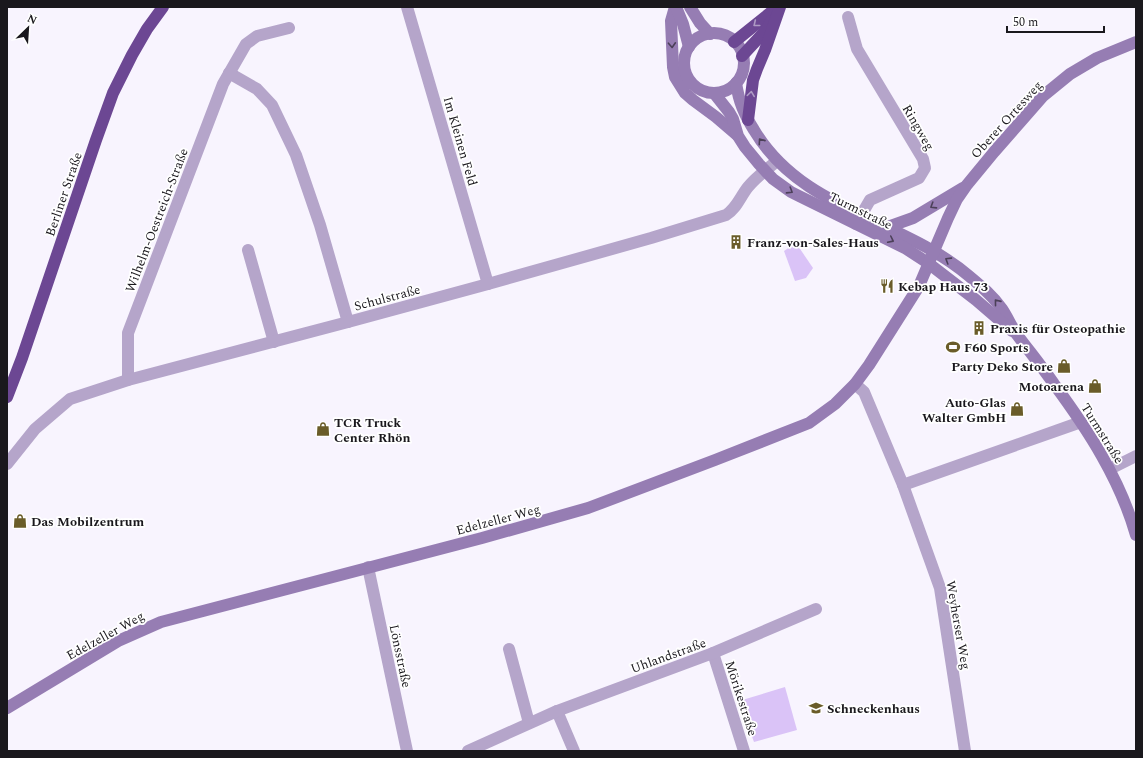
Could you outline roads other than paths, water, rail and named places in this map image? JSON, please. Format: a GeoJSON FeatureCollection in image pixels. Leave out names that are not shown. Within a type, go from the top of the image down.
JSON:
{"type":"FeatureCollection","features":[{"type":"Feature","properties":{"kind":"highway","name":"Berliner Straße"},"geometry":{"type":"LineString","coordinates":[[7,397],[22,358],[113,93],[147,29],[163,7]]}},
{"type":"Feature","properties":{"kind":"highway"},"geometry":{"type":"LineString","coordinates":[[734,42],[779,7]]}},
{"type":"Feature","properties":{"kind":"highway"},"geometry":{"type":"LineString","coordinates":[[742,56],[767,29],[779,7]]}},
{"type":"Feature","properties":{"kind":"highway"},"geometry":{"type":"LineString","coordinates":[[748,120],[753,80],[765,50],[779,7]]}},
{"type":"Feature","properties":{"kind":"main road"},"geometry":{"type":"LineString","coordinates":[[676,7],[684,24],[688,47],[684,60],[684,69],[687,78],[693,85],[701,90],[714,93],[728,90],[736,83],[741,75],[743,65],[739,48],[734,42],[719,34],[710,34],[696,39],[688,47]]}},
{"type":"Feature","properties":{"kind":"main road"},"geometry":{"type":"LineString","coordinates":[[676,7],[671,21],[673,67],[675,77],[689,96],[738,136]]}},
{"type":"Feature","properties":{"kind":"main road"},"geometry":{"type":"LineString","coordinates":[[690,7],[700,23],[710,34]]}},
{"type":"Feature","properties":{"kind":"main road","name":"Oberer Ortesweg"},"geometry":{"type":"LineString","coordinates":[[928,263],[957,199],[1021,120],[1043,96],[1083,65],[1136,42]]}},
{"type":"Feature","properties":{"kind":"main road","name":"Turmstraße"},"geometry":{"type":"LineString","coordinates":[[736,83],[741,106],[757,136],[777,161],[791,174],[858,220],[906,248],[928,263],[1018,335]]}},
{"type":"Feature","properties":{"kind":"main road","name":"Turmstraße"},"geometry":{"type":"LineString","coordinates":[[714,93],[730,112],[738,136],[753,158],[773,179],[791,192],[858,220],[885,228],[933,251],[958,267],[991,295],[1081,422],[1110,469],[1122,495],[1136,535]]}},
{"type":"Feature","properties":{"kind":"main road"},"geometry":{"type":"LineString","coordinates":[[885,228],[913,218],[966,186]]}},
{"type":"Feature","properties":{"kind":"main road","name":"Edelzeller Weg"},"geometry":{"type":"LineString","coordinates":[[7,708],[118,641],[161,622],[482,538],[588,508],[809,423],[835,404],[855,384],[869,365],[915,292],[928,263]]}},
{"type":"Feature","properties":{"kind":"street","name":"Im Kleinen Feld"},"geometry":{"type":"LineString","coordinates":[[407,7],[488,284]]}},
{"type":"Feature","properties":{"kind":"street","name":"Ringweg"},"geometry":{"type":"LineString","coordinates":[[848,17],[857,50],[923,159],[924,168],[920,178],[870,200],[858,220]]}},
{"type":"Feature","properties":{"kind":"street","name":"Wilhelm-Oestreich-Straße"},"geometry":{"type":"LineString","coordinates":[[128,380],[128,333],[223,84],[246,44],[256,36],[289,28]]}},
{"type":"Feature","properties":{"kind":"street"},"geometry":{"type":"LineString","coordinates":[[229,73],[257,89],[272,105],[276,112],[301,169],[320,225],[348,322]]}},
{"type":"Feature","properties":{"kind":"street","name":"Schulstraße"},"geometry":{"type":"LineString","coordinates":[[7,464],[35,429],[70,399],[128,380],[488,284],[651,238],[726,215],[736,206],[749,186],[777,161]]}},
{"type":"Feature","properties":{"kind":"street"},"geometry":{"type":"LineString","coordinates":[[248,250],[274,342]]}},
{"type":"Feature","properties":{"kind":"street","name":"Weyherser Weg"},"geometry":{"type":"LineString","coordinates":[[855,384],[864,392],[903,485],[940,588],[965,751]]}},
{"type":"Feature","properties":{"kind":"street"},"geometry":{"type":"LineString","coordinates":[[903,485],[1081,422]]}},
{"type":"Feature","properties":{"kind":"street"},"geometry":{"type":"LineString","coordinates":[[1110,469],[1136,456]]}},
{"type":"Feature","properties":{"kind":"street","name":"Lönsstraße"},"geometry":{"type":"LineString","coordinates":[[368,567],[408,751]]}},
{"type":"Feature","properties":{"kind":"street","name":"Uhlandstraße"},"geometry":{"type":"LineString","coordinates":[[468,751],[557,711],[713,654],[816,609]]}},
{"type":"Feature","properties":{"kind":"street"},"geometry":{"type":"LineString","coordinates":[[509,649],[529,723]]}},
{"type":"Feature","properties":{"kind":"street","name":"Mörikestraße"},"geometry":{"type":"LineString","coordinates":[[713,654],[744,751]]}},
{"type":"Feature","properties":{"kind":"street"},"geometry":{"type":"LineString","coordinates":[[557,711],[574,751]]}},
{"type":"Feature","properties":{"kind":"place","name":"Franz-von-Sales-Haus"},"geometry":{"type":"Point","coordinates":[736,242]}},
{"type":"Feature","properties":{"kind":"place","name":"Kebap Haus 73"},"geometry":{"type":"Point","coordinates":[887,286]}},
{"type":"Feature","properties":{"kind":"place","name":"Praxis für Osteopathie"},"geometry":{"type":"Point","coordinates":[979,328]}},
{"type":"Feature","properties":{"kind":"place","name":"F60 Sports"},"geometry":{"type":"Point","coordinates":[953,347]}},
{"type":"Feature","properties":{"kind":"place","name":"Party Deko Store"},"geometry":{"type":"Point","coordinates":[1064,366]}},
{"type":"Feature","properties":{"kind":"place","name":"Motoarena"},"geometry":{"type":"Point","coordinates":[1095,386]}},
{"type":"Feature","properties":{"kind":"place","name":"Auto-Glas Walter GmbH"},"geometry":{"type":"Point","coordinates":[1017,409]}},
{"type":"Feature","properties":{"kind":"place","name":"TCR Truck Center Rhön"},"geometry":{"type":"Point","coordinates":[323,429]}},
{"type":"Feature","properties":{"kind":"place","name":"Das Mobilzentrum"},"geometry":{"type":"Point","coordinates":[20,521]}},
{"type":"Feature","properties":{"kind":"place","name":"Schneckenhaus"},"geometry":{"type":"Point","coordinates":[816,708]}}]}
